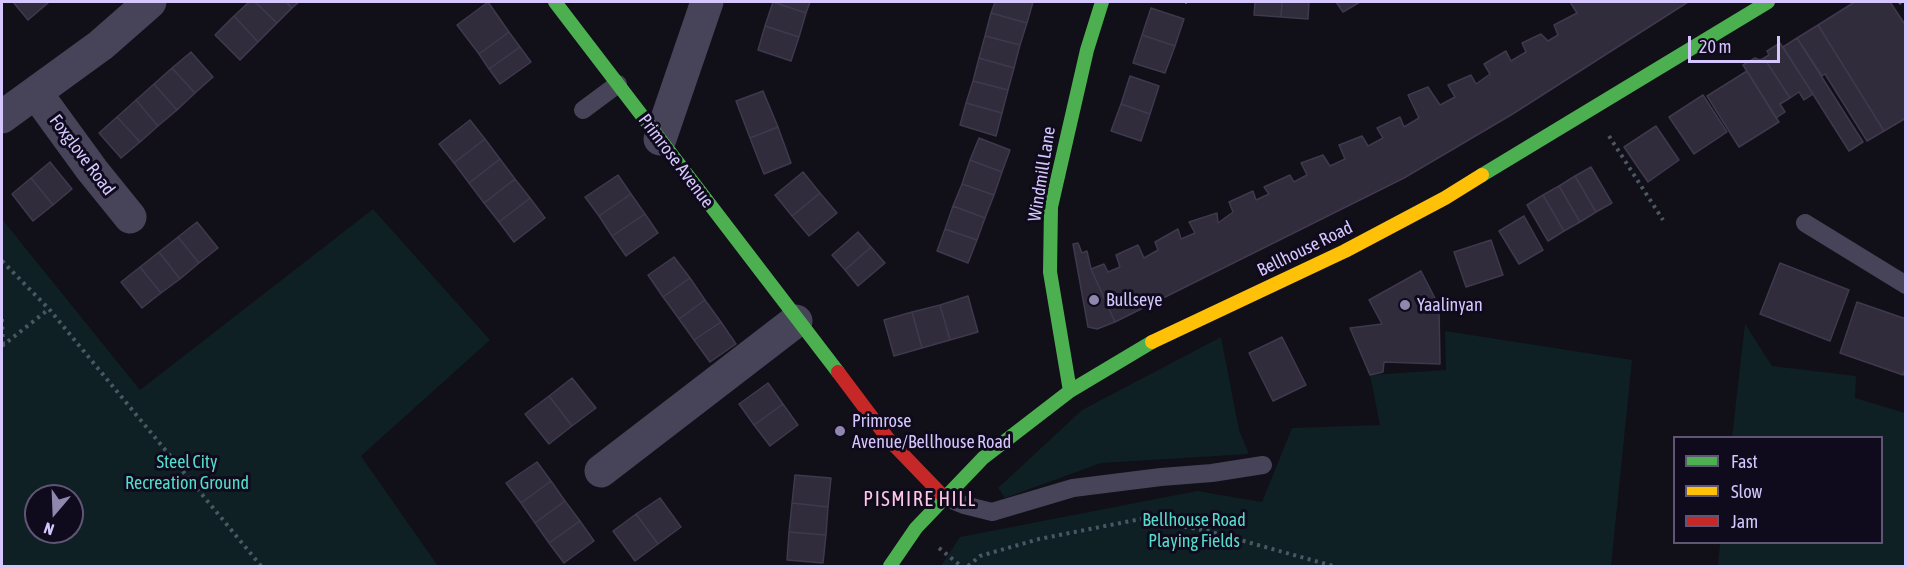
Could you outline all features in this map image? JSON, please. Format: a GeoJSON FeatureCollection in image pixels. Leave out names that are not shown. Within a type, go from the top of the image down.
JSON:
{"type":"FeatureCollection","features":[{"type":"Feature","properties":{"kind":"main road","name":"Primrose Avenue"},"geometry":{"type":"LineString","coordinates":[[555,2],[889,440],[944,497]]}},
{"type":"Feature","properties":{"kind":"main road","name":"Windmill Lane"},"geometry":{"type":"LineString","coordinates":[[1070,391],[1050,272],[1051,207],[1084,60],[1102,2]]}},
{"type":"Feature","properties":{"kind":"main road","name":"Bellhouse Road"},"geometry":{"type":"LineString","coordinates":[[890,567],[916,528],[983,458],[1070,391],[1140,348],[1344,251],[1435,204],[1768,2]]}},
{"type":"Feature","properties":{"kind":"street"},"geometry":{"type":"LineString","coordinates":[[2,117],[101,45],[150,2]]}},
{"type":"Feature","properties":{"kind":"street"},"geometry":{"type":"LineString","coordinates":[[660,139],[707,2]]}},
{"type":"Feature","properties":{"kind":"street","name":"Foxglove Road"},"geometry":{"type":"LineString","coordinates":[[36,93],[92,170],[130,217]]}},
{"type":"Feature","properties":{"kind":"street"},"geometry":{"type":"LineString","coordinates":[[601,471],[796,321]]}},
{"type":"Feature","properties":{"kind":"lane"},"geometry":{"type":"LineString","coordinates":[[583,110],[618,84]]}},
{"type":"Feature","properties":{"kind":"lane"},"geometry":{"type":"LineString","coordinates":[[1805,223],[1905,285]]}},
{"type":"Feature","properties":{"kind":"lane"},"geometry":{"type":"LineString","coordinates":[[944,497],[992,512],[1073,488],[1212,473],[1263,465]]}},
{"type":"Feature","properties":{"kind":"path"},"geometry":{"type":"LineString","coordinates":[[1899,2],[1905,5]]}},
{"type":"Feature","properties":{"kind":"path"},"geometry":{"type":"LineString","coordinates":[[1592,110],[1663,220]]}},
{"type":"Feature","properties":{"kind":"path"},"geometry":{"type":"LineString","coordinates":[[2,261],[49,309],[261,567]]}},
{"type":"Feature","properties":{"kind":"path"},"geometry":{"type":"LineString","coordinates":[[2,346],[49,309]]}},
{"type":"Feature","properties":{"kind":"path"},"geometry":{"type":"LineString","coordinates":[[2,319],[2,346]]}},
{"type":"Feature","properties":{"kind":"path"},"geometry":{"type":"LineString","coordinates":[[968,567],[980,556],[1039,539],[1141,519],[1208,531],[1333,567]]}},
{"type":"Feature","properties":{"kind":"green space","name":"Steel City Recreation Ground"},"geometry":{"type":"Polygon","coordinates":[[[373,209],[490,340],[361,456],[438,566],[2,566],[2,219],[140,390],[373,209]]]}},
{"type":"Feature","properties":{"kind":"green space"},"geometry":{"type":"Polygon","coordinates":[[[1745,324],[1772,366],[1856,376],[1855,398],[1905,413],[1905,566],[1718,566],[1720,544],[1883,544],[1883,436],[1732,436],[1745,324]]]}},
{"type":"Feature","properties":{"kind":"green space","name":"Bellhouse Road Playing Fields"},"geometry":{"type":"Polygon","coordinates":[[[1445,331],[1632,360],[1611,566],[941,566],[960,537],[1197,491],[1262,502],[1292,428],[1380,425],[1370,375],[1446,370],[1445,331]]]}},
{"type":"Feature","properties":{"kind":"green space"},"geometry":{"type":"Polygon","coordinates":[[[1221,337],[1239,430],[1249,454],[1101,463],[1005,498],[998,488],[1082,410],[1221,337]]]}},
{"type":"Feature","properties":{"kind":"building"},"geometry":{"type":"Polygon","coordinates":[[[13,2],[46,2],[48,3],[28,20],[13,2]]]}},
{"type":"Feature","properties":{"kind":"building"},"geometry":{"type":"Polygon","coordinates":[[[249,2],[255,2],[277,23],[258,42],[234,16],[249,2]]]}},
{"type":"Feature","properties":{"kind":"building"},"geometry":{"type":"Polygon","coordinates":[[[255,2],[286,2],[292,8],[277,23],[255,2]]]}},
{"type":"Feature","properties":{"kind":"building"},"geometry":{"type":"Polygon","coordinates":[[[286,2],[299,2],[292,8],[286,2]]]}},
{"type":"Feature","properties":{"kind":"building"},"geometry":{"type":"Polygon","coordinates":[[[488,2],[509,32],[479,54],[457,25],[488,2]]]}},
{"type":"Feature","properties":{"kind":"building"},"geometry":{"type":"Polygon","coordinates":[[[773,2],[810,2],[806,13],[773,2]]]}},
{"type":"Feature","properties":{"kind":"building"},"geometry":{"type":"Polygon","coordinates":[[[773,2],[806,13],[799,37],[765,26],[773,2]]]}},
{"type":"Feature","properties":{"kind":"building"},"geometry":{"type":"Polygon","coordinates":[[[995,2],[1033,2],[1027,23],[991,13],[995,2]]]}},
{"type":"Feature","properties":{"kind":"building"},"geometry":{"type":"Polygon","coordinates":[[[1255,2],[1282,2],[1281,17],[1254,15],[1255,2]]]}},
{"type":"Feature","properties":{"kind":"building"},"geometry":{"type":"Polygon","coordinates":[[[1282,2],[1309,2],[1308,19],[1281,17],[1282,2]]]}},
{"type":"Feature","properties":{"kind":"building"},"geometry":{"type":"Polygon","coordinates":[[[1336,2],[1360,2],[1343,12],[1336,2]]]}},
{"type":"Feature","properties":{"kind":"building"},"geometry":{"type":"Polygon","coordinates":[[[1570,2],[1688,2],[1511,115],[1404,178],[1115,322],[1091,269],[1104,264],[1108,272],[1120,267],[1116,255],[1138,245],[1144,258],[1158,250],[1155,242],[1178,229],[1181,239],[1195,233],[1189,222],[1217,213],[1218,223],[1233,212],[1229,202],[1253,191],[1256,200],[1269,194],[1264,187],[1290,175],[1294,182],[1307,175],[1301,163],[1323,155],[1330,166],[1345,159],[1339,145],[1362,136],[1368,146],[1383,138],[1377,128],[1400,117],[1404,127],[1419,118],[1408,95],[1428,87],[1440,105],[1455,97],[1448,85],[1471,75],[1476,84],[1490,74],[1484,64],[1506,51],[1511,61],[1526,52],[1522,43],[1541,34],[1548,41],[1558,35],[1554,25],[1577,13],[1570,2]]]}},
{"type":"Feature","properties":{"kind":"building"},"geometry":{"type":"Polygon","coordinates":[[[1852,2],[1890,2],[1906,26],[1906,118],[1884,131],[1818,25],[1852,2]]]}},
{"type":"Feature","properties":{"kind":"building"},"geometry":{"type":"Polygon","coordinates":[[[1151,8],[1184,19],[1175,46],[1142,35],[1151,8]]]}},
{"type":"Feature","properties":{"kind":"building"},"geometry":{"type":"Polygon","coordinates":[[[991,13],[1027,23],[1020,45],[985,36],[991,13]]]}},
{"type":"Feature","properties":{"kind":"building"},"geometry":{"type":"Polygon","coordinates":[[[234,16],[258,42],[240,60],[215,35],[234,16]]]}},
{"type":"Feature","properties":{"kind":"building"},"geometry":{"type":"Polygon","coordinates":[[[1818,25],[1884,131],[1867,141],[1825,74],[1822,76],[1797,38],[1818,25]]]}},
{"type":"Feature","properties":{"kind":"building"},"geometry":{"type":"Polygon","coordinates":[[[765,26],[799,37],[791,61],[758,50],[765,26]]]}},
{"type":"Feature","properties":{"kind":"building"},"geometry":{"type":"Polygon","coordinates":[[[509,32],[520,47],[489,69],[479,54],[509,32]]]}},
{"type":"Feature","properties":{"kind":"building"},"geometry":{"type":"Polygon","coordinates":[[[1142,35],[1175,46],[1165,73],[1133,63],[1142,35]]]}},
{"type":"Feature","properties":{"kind":"building"},"geometry":{"type":"Polygon","coordinates":[[[985,36],[1020,45],[1014,68],[979,58],[985,36]]]}},
{"type":"Feature","properties":{"kind":"building"},"geometry":{"type":"Polygon","coordinates":[[[1797,38],[1863,142],[1849,151],[1783,47],[1797,38]]]}},
{"type":"Feature","properties":{"kind":"building"},"geometry":{"type":"Polygon","coordinates":[[[1780,43],[1813,94],[1804,100],[1799,92],[1790,98],[1764,58],[1769,55],[1767,51],[1780,43]]]}},
{"type":"Feature","properties":{"kind":"building"},"geometry":{"type":"Polygon","coordinates":[[[520,47],[531,62],[500,84],[489,69],[520,47]]]}},
{"type":"Feature","properties":{"kind":"building"},"geometry":{"type":"Polygon","coordinates":[[[191,52],[213,77],[195,93],[172,68],[191,52]]]}},
{"type":"Feature","properties":{"kind":"building"},"geometry":{"type":"Polygon","coordinates":[[[979,58],[1014,68],[1008,90],[973,81],[979,58]]]}},
{"type":"Feature","properties":{"kind":"building"},"geometry":{"type":"Polygon","coordinates":[[[1755,58],[1760,60],[1764,58],[1790,98],[1780,104],[1785,112],[1776,118],[1743,65],[1755,58]]]}},
{"type":"Feature","properties":{"kind":"building"},"geometry":{"type":"Polygon","coordinates":[[[172,68],[195,93],[177,110],[154,84],[172,68]]]}},
{"type":"Feature","properties":{"kind":"building"},"geometry":{"type":"Polygon","coordinates":[[[1747,71],[1779,122],[1739,147],[1707,96],[1747,71]]]}},
{"type":"Feature","properties":{"kind":"building"},"geometry":{"type":"Polygon","coordinates":[[[1130,76],[1159,86],[1150,114],[1121,104],[1130,76]]]}},
{"type":"Feature","properties":{"kind":"building"},"geometry":{"type":"Polygon","coordinates":[[[973,81],[1008,90],[1002,113],[966,103],[973,81]]]}},
{"type":"Feature","properties":{"kind":"building"},"geometry":{"type":"Polygon","coordinates":[[[154,84],[177,110],[158,126],[136,100],[154,84]]]}},
{"type":"Feature","properties":{"kind":"building"},"geometry":{"type":"Polygon","coordinates":[[[763,91],[778,127],[750,138],[736,101],[763,91]]]}},
{"type":"Feature","properties":{"kind":"building"},"geometry":{"type":"Polygon","coordinates":[[[1703,95],[1727,132],[1694,154],[1669,117],[1703,95]]]}},
{"type":"Feature","properties":{"kind":"building"},"geometry":{"type":"Polygon","coordinates":[[[136,100],[158,126],[140,142],[117,117],[136,100]]]}},
{"type":"Feature","properties":{"kind":"building"},"geometry":{"type":"Polygon","coordinates":[[[966,103],[1002,113],[996,136],[960,125],[966,103]]]}},
{"type":"Feature","properties":{"kind":"building"},"geometry":{"type":"Polygon","coordinates":[[[1121,104],[1150,114],[1141,141],[1111,131],[1121,104]]]}},
{"type":"Feature","properties":{"kind":"building"},"geometry":{"type":"Polygon","coordinates":[[[117,117],[140,142],[121,158],[99,133],[117,117]]]}},
{"type":"Feature","properties":{"kind":"building"},"geometry":{"type":"Polygon","coordinates":[[[470,120],[485,139],[454,163],[439,144],[470,120]]]}},
{"type":"Feature","properties":{"kind":"building"},"geometry":{"type":"Polygon","coordinates":[[[1656,126],[1679,160],[1648,182],[1624,147],[1656,126]]]}},
{"type":"Feature","properties":{"kind":"building"},"geometry":{"type":"Polygon","coordinates":[[[778,127],[791,163],[764,174],[750,138],[778,127]]]}},
{"type":"Feature","properties":{"kind":"building"},"geometry":{"type":"Polygon","coordinates":[[[979,138],[1010,150],[1002,172],[970,160],[979,138]]]}},
{"type":"Feature","properties":{"kind":"building"},"geometry":{"type":"Polygon","coordinates":[[[485,139],[500,159],[469,183],[454,163],[485,139]]]}},
{"type":"Feature","properties":{"kind":"building"},"geometry":{"type":"Polygon","coordinates":[[[500,159],[515,179],[484,203],[469,183],[500,159]]]}},
{"type":"Feature","properties":{"kind":"building"},"geometry":{"type":"Polygon","coordinates":[[[970,160],[1002,172],[994,195],[962,184],[970,160]]]}},
{"type":"Feature","properties":{"kind":"building"},"geometry":{"type":"Polygon","coordinates":[[[50,162],[72,189],[53,205],[31,178],[50,162]]]}},
{"type":"Feature","properties":{"kind":"building"},"geometry":{"type":"Polygon","coordinates":[[[1591,167],[1612,203],[1596,212],[1575,176],[1591,167]]]}},
{"type":"Feature","properties":{"kind":"building"},"geometry":{"type":"Polygon","coordinates":[[[803,172],[820,193],[792,216],[775,195],[803,172]]]}},
{"type":"Feature","properties":{"kind":"building"},"geometry":{"type":"Polygon","coordinates":[[[618,175],[631,194],[599,216],[585,197],[618,175]]]}},
{"type":"Feature","properties":{"kind":"building"},"geometry":{"type":"Polygon","coordinates":[[[1575,176],[1596,212],[1580,222],[1559,186],[1575,176]]]}},
{"type":"Feature","properties":{"kind":"building"},"geometry":{"type":"Polygon","coordinates":[[[31,178],[53,205],[33,221],[12,194],[31,178]]]}},
{"type":"Feature","properties":{"kind":"building"},"geometry":{"type":"Polygon","coordinates":[[[515,179],[530,198],[499,222],[484,203],[515,179]]]}},
{"type":"Feature","properties":{"kind":"building"},"geometry":{"type":"Polygon","coordinates":[[[962,184],[994,195],[985,218],[953,206],[962,184]]]}},
{"type":"Feature","properties":{"kind":"building"},"geometry":{"type":"Polygon","coordinates":[[[1559,186],[1580,222],[1564,231],[1543,195],[1559,186]]]}},
{"type":"Feature","properties":{"kind":"building"},"geometry":{"type":"Polygon","coordinates":[[[820,193],[837,213],[809,236],[792,216],[820,193]]]}},
{"type":"Feature","properties":{"kind":"building"},"geometry":{"type":"Polygon","coordinates":[[[631,194],[645,214],[612,236],[599,216],[631,194]]]}},
{"type":"Feature","properties":{"kind":"building"},"geometry":{"type":"Polygon","coordinates":[[[1543,195],[1564,231],[1548,241],[1527,205],[1543,195]]]}},
{"type":"Feature","properties":{"kind":"building"},"geometry":{"type":"Polygon","coordinates":[[[530,198],[545,218],[514,242],[499,222],[530,198]]]}},
{"type":"Feature","properties":{"kind":"building"},"geometry":{"type":"Polygon","coordinates":[[[953,206],[985,218],[977,240],[945,229],[953,206]]]}},
{"type":"Feature","properties":{"kind":"building"},"geometry":{"type":"Polygon","coordinates":[[[645,214],[658,233],[626,256],[612,236],[645,214]]]}},
{"type":"Feature","properties":{"kind":"building"},"geometry":{"type":"Polygon","coordinates":[[[1524,216],[1543,250],[1519,264],[1499,231],[1524,216]]]}},
{"type":"Feature","properties":{"kind":"building"},"geometry":{"type":"Polygon","coordinates":[[[197,222],[218,248],[199,263],[178,237],[197,222]]]}},
{"type":"Feature","properties":{"kind":"building"},"geometry":{"type":"Polygon","coordinates":[[[945,229],[977,240],[968,263],[937,251],[945,229]]]}},
{"type":"Feature","properties":{"kind":"building"},"geometry":{"type":"Polygon","coordinates":[[[858,232],[871,247],[845,270],[832,255],[858,232]]]}},
{"type":"Feature","properties":{"kind":"building"},"geometry":{"type":"Polygon","coordinates":[[[178,237],[199,263],[180,279],[159,252],[178,237]]]}},
{"type":"Feature","properties":{"kind":"building"},"geometry":{"type":"Polygon","coordinates":[[[1491,240],[1503,275],[1466,287],[1454,252],[1491,240]]]}},
{"type":"Feature","properties":{"kind":"building","name":"Bullseye"},"geometry":{"type":"Polygon","coordinates":[[[1078,243],[1082,253],[1087,251],[1091,269],[1115,322],[1097,329],[1088,327],[1073,244],[1078,243]]]}},
{"type":"Feature","properties":{"kind":"building"},"geometry":{"type":"Polygon","coordinates":[[[871,247],[885,263],[858,286],[845,270],[871,247]]]}},
{"type":"Feature","properties":{"kind":"building"},"geometry":{"type":"Polygon","coordinates":[[[159,252],[180,279],[161,293],[140,267],[159,252]]]}},
{"type":"Feature","properties":{"kind":"building"},"geometry":{"type":"Polygon","coordinates":[[[674,257],[690,278],[663,297],[648,275],[674,257]]]}},
{"type":"Feature","properties":{"kind":"building"},"geometry":{"type":"Polygon","coordinates":[[[1780,263],[1849,290],[1830,341],[1760,314],[1780,263]]]}},
{"type":"Feature","properties":{"kind":"building"},"geometry":{"type":"Polygon","coordinates":[[[140,267],[161,293],[142,308],[121,282],[140,267]]]}},
{"type":"Feature","properties":{"kind":"building"},"geometry":{"type":"Polygon","coordinates":[[[1421,271],[1439,306],[1440,364],[1384,362],[1383,372],[1370,375],[1350,328],[1382,324],[1369,300],[1421,271]]]}},
{"type":"Feature","properties":{"kind":"building"},"geometry":{"type":"Polygon","coordinates":[[[690,278],[705,300],[679,319],[663,297],[690,278]]]}},
{"type":"Feature","properties":{"kind":"building"},"geometry":{"type":"Polygon","coordinates":[[[968,296],[978,332],[950,340],[940,305],[968,296]]]}},
{"type":"Feature","properties":{"kind":"building"},"geometry":{"type":"Polygon","coordinates":[[[705,300],[721,322],[694,340],[679,319],[705,300]]]}},
{"type":"Feature","properties":{"kind":"building"},"geometry":{"type":"Polygon","coordinates":[[[1857,302],[1906,319],[1906,367],[1903,375],[1840,353],[1857,302]]]}},
{"type":"Feature","properties":{"kind":"building"},"geometry":{"type":"Polygon","coordinates":[[[940,305],[950,340],[922,348],[912,312],[940,305]]]}},
{"type":"Feature","properties":{"kind":"building"},"geometry":{"type":"Polygon","coordinates":[[[912,312],[922,348],[894,356],[884,320],[912,312]]]}},
{"type":"Feature","properties":{"kind":"building"},"geometry":{"type":"Polygon","coordinates":[[[721,322],[736,344],[710,362],[694,340],[721,322]]]}},
{"type":"Feature","properties":{"kind":"building"},"geometry":{"type":"Polygon","coordinates":[[[1282,337],[1306,385],[1273,401],[1249,353],[1282,337]]]}},
{"type":"Feature","properties":{"kind":"building"},"geometry":{"type":"Polygon","coordinates":[[[572,378],[596,408],[572,426],[549,396],[572,378]]]}},
{"type":"Feature","properties":{"kind":"building"},"geometry":{"type":"Polygon","coordinates":[[[768,383],[783,404],[754,425],[739,404],[768,383]]]}},
{"type":"Feature","properties":{"kind":"building"},"geometry":{"type":"Polygon","coordinates":[[[549,396],[572,426],[549,444],[525,414],[549,396]]]}},
{"type":"Feature","properties":{"kind":"building"},"geometry":{"type":"Polygon","coordinates":[[[783,404],[798,425],[770,446],[754,425],[783,404]]]}},
{"type":"Feature","properties":{"kind":"building"},"geometry":{"type":"Polygon","coordinates":[[[537,462],[551,481],[521,503],[506,483],[537,462]]]}},
{"type":"Feature","properties":{"kind":"building"},"geometry":{"type":"Polygon","coordinates":[[[795,475],[831,478],[828,507],[792,503],[795,475]]]}},
{"type":"Feature","properties":{"kind":"building"},"geometry":{"type":"Polygon","coordinates":[[[551,481],[565,501],[535,523],[521,503],[551,481]]]}},
{"type":"Feature","properties":{"kind":"building"},"geometry":{"type":"Polygon","coordinates":[[[660,498],[681,527],[658,544],[636,514],[660,498]]]}},
{"type":"Feature","properties":{"kind":"building"},"geometry":{"type":"Polygon","coordinates":[[[565,501],[580,521],[549,543],[535,523],[565,501]]]}},
{"type":"Feature","properties":{"kind":"building"},"geometry":{"type":"Polygon","coordinates":[[[792,503],[828,507],[826,535],[789,532],[792,503]]]}},
{"type":"Feature","properties":{"kind":"building"},"geometry":{"type":"Polygon","coordinates":[[[636,514],[658,544],[635,561],[613,531],[636,514]]]}},
{"type":"Feature","properties":{"kind":"building"},"geometry":{"type":"Polygon","coordinates":[[[580,521],[594,541],[564,563],[549,543],[580,521]]]}},
{"type":"Feature","properties":{"kind":"building"},"geometry":{"type":"Polygon","coordinates":[[[789,532],[826,535],[823,563],[787,560],[789,532]]]}},
{"type":"Feature","properties":{"kind":"traffic: fast"},"geometry":{"type":"LineString","coordinates":[[555,2],[838,372]]}},
{"type":"Feature","properties":{"kind":"traffic: fast"},"geometry":{"type":"LineString","coordinates":[[1070,391],[1050,272],[1051,207],[1087,50],[1102,2]]}},
{"type":"Feature","properties":{"kind":"traffic: fast"},"geometry":{"type":"LineString","coordinates":[[1482,175],[1768,2]]}},
{"type":"Feature","properties":{"kind":"traffic: fast"},"geometry":{"type":"LineString","coordinates":[[890,566],[916,528],[983,458],[1070,391],[1152,342]]}},
{"type":"Feature","properties":{"kind":"traffic: slow"},"geometry":{"type":"LineString","coordinates":[[1152,342],[1345,251],[1445,198],[1482,175]]}},
{"type":"Feature","properties":{"kind":"traffic: jam"},"geometry":{"type":"LineString","coordinates":[[838,372],[889,440],[944,497]]}},
{"type":"Feature","properties":{"kind":"place","name":"Bullseye"},"geometry":{"type":"Point","coordinates":[1094,300]}},
{"type":"Feature","properties":{"kind":"place","name":"Yaalinyan"},"geometry":{"type":"Point","coordinates":[1405,305]}},
{"type":"Feature","properties":{"kind":"place","name":"Primrose Avenue/Bellhouse Road"},"geometry":{"type":"Point","coordinates":[840,431]}},
{"type":"Feature","properties":{"kind":"district","name":"PISMIRE HILL"},"geometry":{"type":"Point","coordinates":[920,500]}}]}
